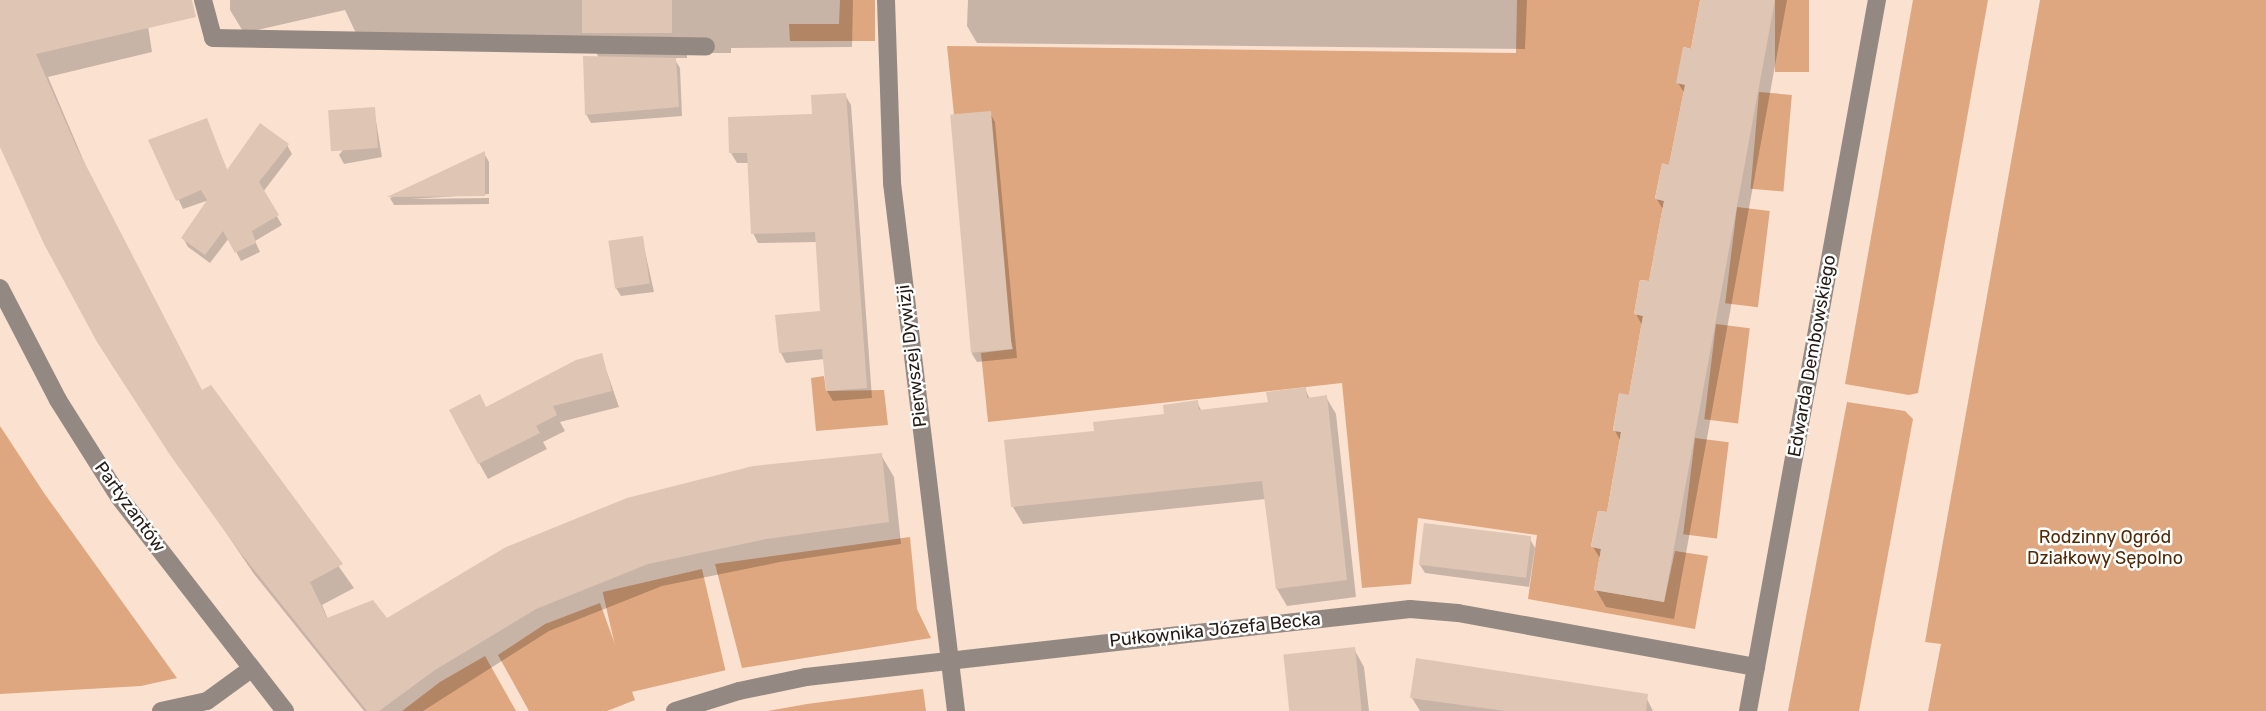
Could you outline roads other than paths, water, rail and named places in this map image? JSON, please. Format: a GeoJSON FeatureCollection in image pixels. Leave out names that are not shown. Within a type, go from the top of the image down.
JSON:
{"type":"FeatureCollection","features":[{"type":"Feature","properties":{"kind":"street"},"geometry":{"type":"LineString","coordinates":[[203,0],[213,38],[706,47]]}},
{"type":"Feature","properties":{"kind":"street","name":"Pierwszej Dywizji"},"geometry":{"type":"LineString","coordinates":[[886,0],[892,183],[956,711]]}},
{"type":"Feature","properties":{"kind":"street","name":"Edwarda Dembowskiego"},"geometry":{"type":"LineString","coordinates":[[1748,711],[1877,0]]}},
{"type":"Feature","properties":{"kind":"street","name":"Partyzantów"},"geometry":{"type":"LineString","coordinates":[[0,288],[58,400],[119,497],[285,711]]}},
{"type":"Feature","properties":{"kind":"street","name":"Pułkownika Józefa Becka"},"geometry":{"type":"LineString","coordinates":[[675,711],[739,691],[806,677],[1410,608],[1458,613],[1756,667]]}},
{"type":"Feature","properties":{"kind":"street"},"geometry":{"type":"LineString","coordinates":[[161,711],[207,701],[251,669]]}},
{"type":"Feature","properties":{"kind":"park label","name":"Rodzinny Ogród Działkowy Sępolno"},"geometry":{"type":"Point","coordinates":[2105,548]}}]}
